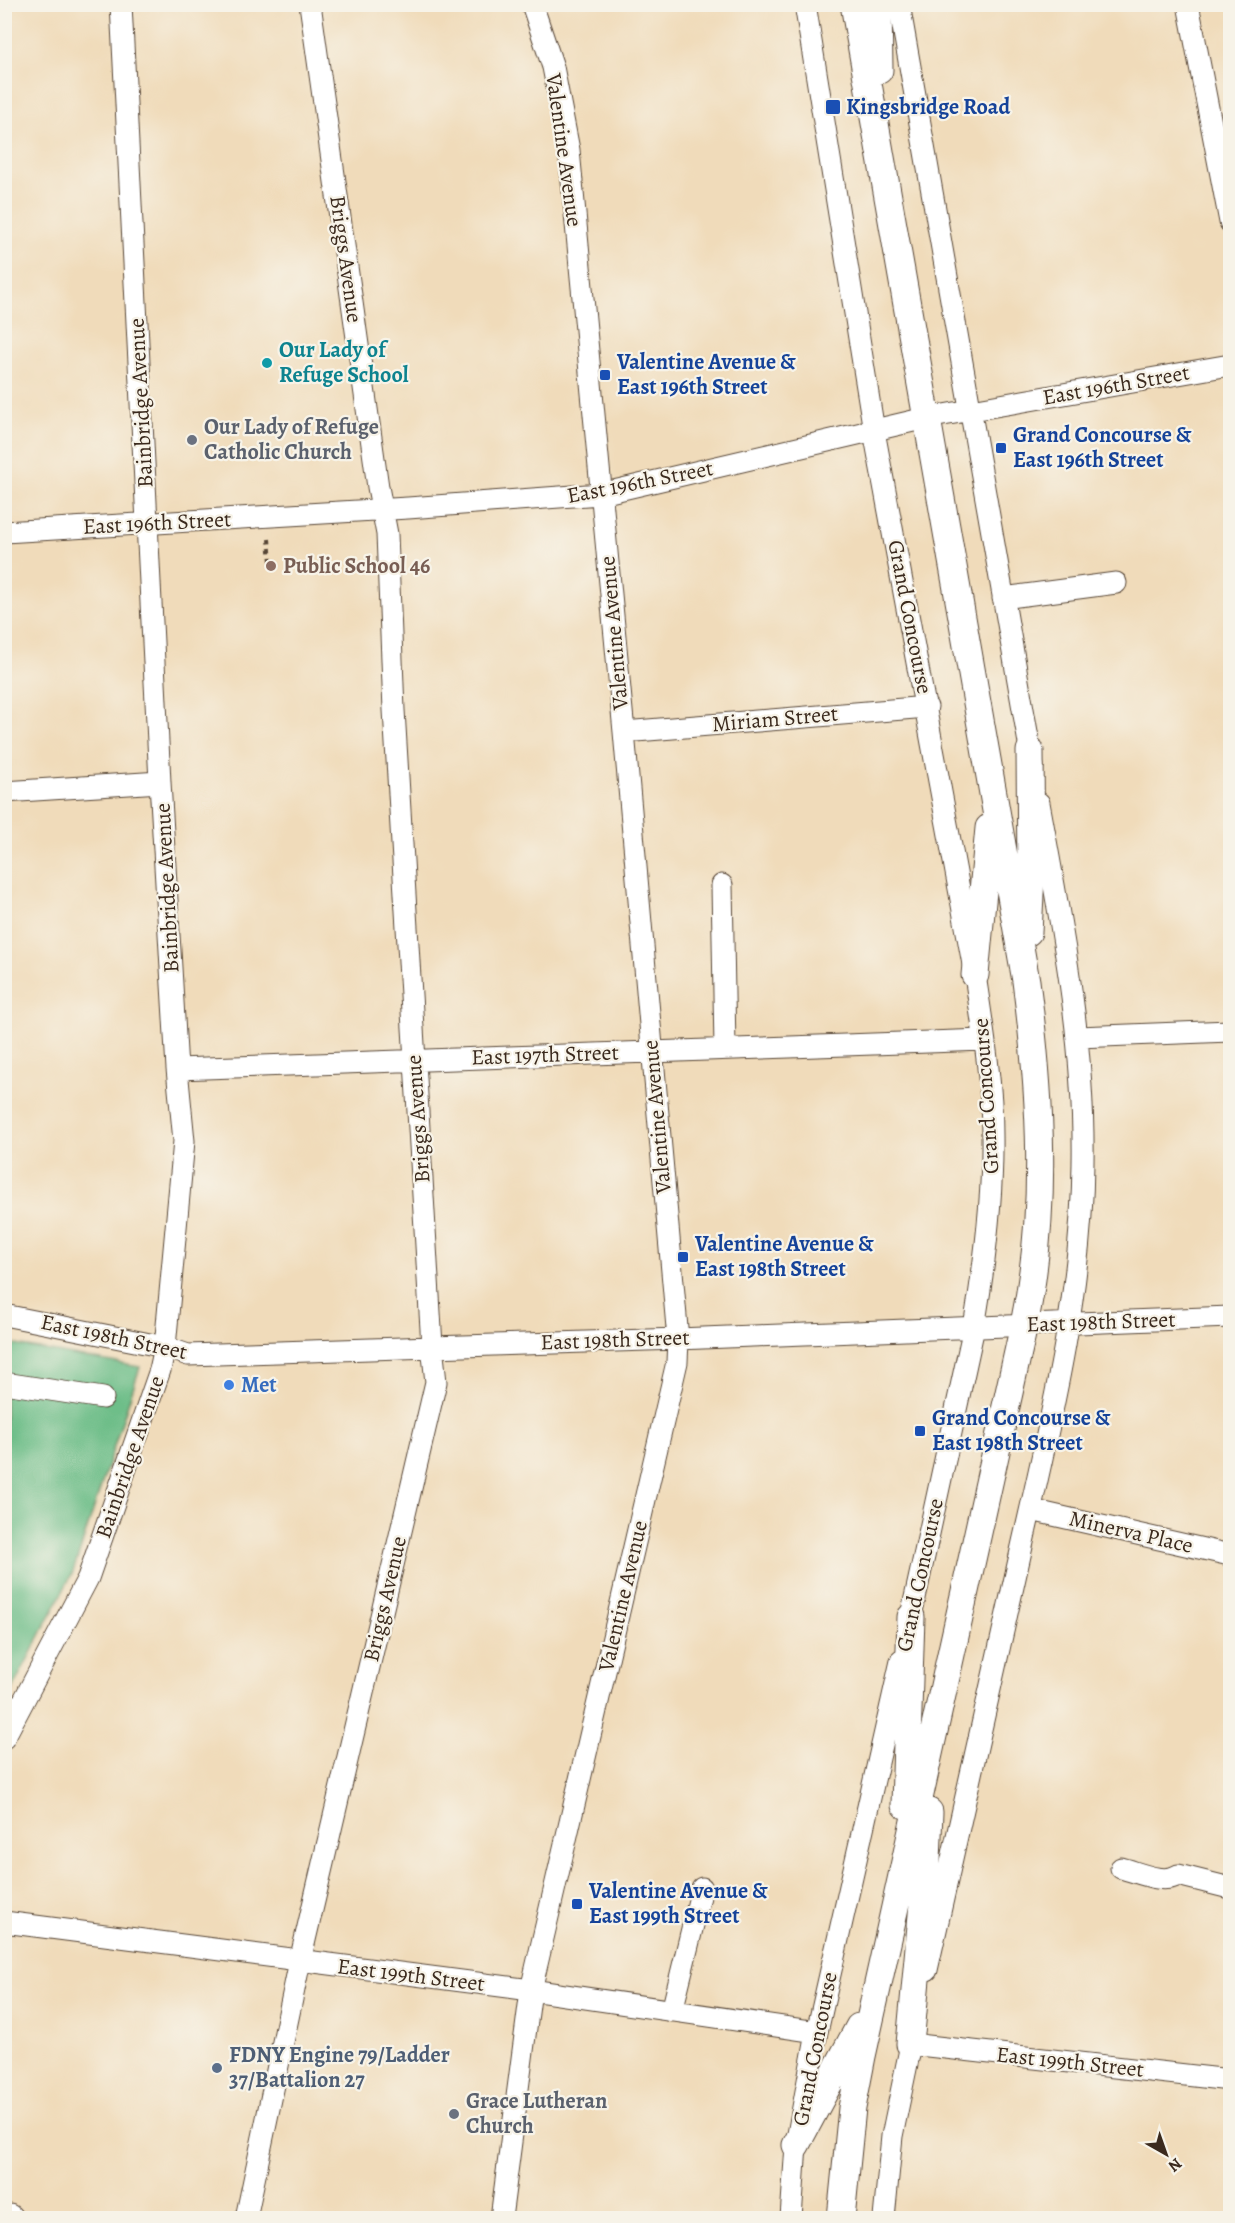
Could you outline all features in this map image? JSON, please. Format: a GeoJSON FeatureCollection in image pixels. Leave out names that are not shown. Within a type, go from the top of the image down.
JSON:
{"type":"FeatureCollection","features":[{"type":"Feature","properties":{"kind":"main road"},"geometry":{"type":"LineString","coordinates":[[836,4],[873,106]]}},
{"type":"Feature","properties":{"kind":"main road"},"geometry":{"type":"LineString","coordinates":[[842,2218],[852,2108],[873,1999],[1033,1284],[1040,1197],[1038,1097],[1026,981],[854,4]]}},
{"type":"Feature","properties":{"kind":"main road"},"geometry":{"type":"LineString","coordinates":[[878,4],[880,146]]}},
{"type":"Feature","properties":{"kind":"main road"},"geometry":{"type":"LineString","coordinates":[[1026,981],[1031,876],[1030,751]]}},
{"type":"Feature","properties":{"kind":"main road"},"geometry":{"type":"LineString","coordinates":[[975,975],[993,794]]}},
{"type":"Feature","properties":{"kind":"main road"},"geometry":{"type":"LineString","coordinates":[[903,1868],[911,1617]]}},
{"type":"Feature","properties":{"kind":"main road"},"geometry":{"type":"LineString","coordinates":[[910,2044],[927,1861],[933,1738]]}},
{"type":"Feature","properties":{"kind":"main road"},"geometry":{"type":"LineString","coordinates":[[796,2145],[873,1999]]}},
{"type":"Feature","properties":{"kind":"main road"},"geometry":{"type":"LineString","coordinates":[[4,2218],[9,2218]]}},
{"type":"Feature","properties":{"kind":"street","name":"Bainbridge Avenue"},"geometry":{"type":"LineString","coordinates":[[4,1738],[88,1578],[160,1371],[165,1347],[184,1141],[177,1069],[160,782],[121,4]]}},
{"type":"Feature","properties":{"kind":"street","name":"Briggs Avenue"},"geometry":{"type":"LineString","coordinates":[[246,2218],[300,1961],[436,1382],[394,711],[387,534],[381,509],[310,4]]}},
{"type":"Feature","properties":{"kind":"street","name":"Valentine Avenue"},"geometry":{"type":"LineString","coordinates":[[501,2218],[531,1990],[677,1362],[678,1339],[569,150],[553,67],[532,4]]}},
{"type":"Feature","properties":{"kind":"street","name":"Grand Concourse"},"geometry":{"type":"LineString","coordinates":[[790,2218],[796,2145],[817,2032],[974,1328],[984,1268],[992,1184],[993,1133],[975,975],[874,431],[805,4]]}},
{"type":"Feature","properties":{"kind":"street"},"geometry":{"type":"LineString","coordinates":[[884,2218],[892,2136],[910,2044],[1031,1510],[1070,1323],[1081,1221],[1083,1166],[1083,1098],[1070,974],[899,4]]}},
{"type":"Feature","properties":{"kind":"street"},"geometry":{"type":"LineString","coordinates":[[1188,4],[1230,222]]}},
{"type":"Feature","properties":{"kind":"street","name":"East 196th Street"},"geometry":{"type":"LineString","coordinates":[[4,532],[600,494],[926,418],[1230,365]]}},
{"type":"Feature","properties":{"kind":"street"},"geometry":{"type":"LineString","coordinates":[[1003,598],[1116,583]]}},
{"type":"Feature","properties":{"kind":"street","name":"Miriam Street"},"geometry":{"type":"LineString","coordinates":[[624,732],[927,707]]}},
{"type":"Feature","properties":{"kind":"street"},"geometry":{"type":"LineString","coordinates":[[4,792],[160,782]]}},
{"type":"Feature","properties":{"kind":"street"},"geometry":{"type":"LineString","coordinates":[[722,885],[725,1048]]}},
{"type":"Feature","properties":{"kind":"street"},"geometry":{"type":"LineString","coordinates":[[1078,1037],[1230,1031]]}},
{"type":"Feature","properties":{"kind":"street","name":"East 197th Street"},"geometry":{"type":"LineString","coordinates":[[177,1069],[984,1040]]}},
{"type":"Feature","properties":{"kind":"street","name":"East 198th Street"},"geometry":{"type":"LineString","coordinates":[[4,1315],[165,1347],[188,1355],[678,1339],[1230,1317]]}},
{"type":"Feature","properties":{"kind":"street"},"geometry":{"type":"LineString","coordinates":[[4,1383],[103,1398]]}},
{"type":"Feature","properties":{"kind":"street","name":"Minerva Place"},"geometry":{"type":"LineString","coordinates":[[1031,1510],[1230,1555]]}},
{"type":"Feature","properties":{"kind":"street"},"geometry":{"type":"LineString","coordinates":[[1121,1868],[1164,1879],[1172,1879],[1178,1875],[1230,1888]]}},
{"type":"Feature","properties":{"kind":"street"},"geometry":{"type":"LineString","coordinates":[[672,2011],[702,1887]]}},
{"type":"Feature","properties":{"kind":"street","name":"East 199th Street"},"geometry":{"type":"LineString","coordinates":[[4,1922],[531,1990],[817,2032]]}},
{"type":"Feature","properties":{"kind":"street","name":"East 199th Street"},"geometry":{"type":"LineString","coordinates":[[910,2044],[1230,2080]]}},
{"type":"Feature","properties":{"kind":"path"},"geometry":{"type":"LineString","coordinates":[[270,539],[271,562]]}},
{"type":"Feature","properties":{"kind":"green space"},"geometry":{"type":"Polygon","coordinates":[[[5,1343],[140,1367],[73,1572],[5,1703],[5,1343]]]}},
{"type":"Feature","properties":{"kind":"place","name":"Kingsbridge Road"},"geometry":{"type":"Point","coordinates":[833,107]}},
{"type":"Feature","properties":{"kind":"place","name":"Our Lady of Refuge School"},"geometry":{"type":"Point","coordinates":[267,363]}},
{"type":"Feature","properties":{"kind":"place","name":"Valentine Avenue & East 196th Street"},"geometry":{"type":"Point","coordinates":[605,375]}},
{"type":"Feature","properties":{"kind":"place","name":"Our Lady of Refuge Catholic Church"},"geometry":{"type":"Point","coordinates":[192,440]}},
{"type":"Feature","properties":{"kind":"place","name":"Grand Concourse & East 196th Street"},"geometry":{"type":"Point","coordinates":[1001,448]}},
{"type":"Feature","properties":{"kind":"place","name":"Public School 46"},"geometry":{"type":"Point","coordinates":[271,566]}},
{"type":"Feature","properties":{"kind":"place","name":"Valentine Avenue & East 198th Street"},"geometry":{"type":"Point","coordinates":[683,1257]}},
{"type":"Feature","properties":{"kind":"place","name":"Met"},"geometry":{"type":"Point","coordinates":[229,1385]}},
{"type":"Feature","properties":{"kind":"place","name":"Grand Concourse & East 198th Street"},"geometry":{"type":"Point","coordinates":[920,1431]}},
{"type":"Feature","properties":{"kind":"place","name":"Valentine Avenue & East 199th Street"},"geometry":{"type":"Point","coordinates":[577,1904]}},
{"type":"Feature","properties":{"kind":"place","name":"FDNY Engine 79/Ladder 37/Battalion 27"},"geometry":{"type":"Point","coordinates":[217,2068]}},
{"type":"Feature","properties":{"kind":"place","name":"Grace Lutheran Church"},"geometry":{"type":"Point","coordinates":[454,2114]}}]}
